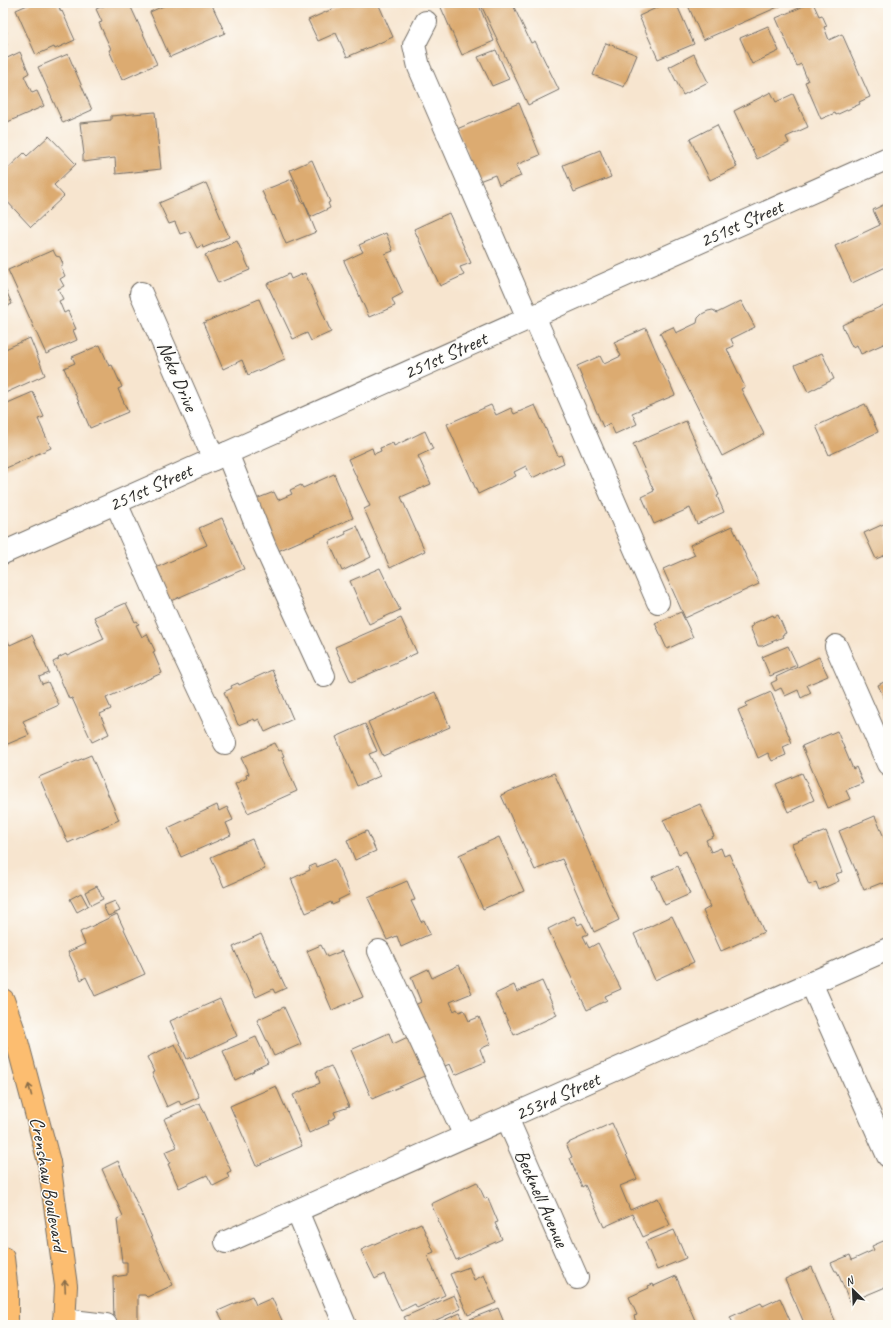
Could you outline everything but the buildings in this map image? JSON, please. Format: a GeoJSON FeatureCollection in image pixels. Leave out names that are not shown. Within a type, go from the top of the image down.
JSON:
{"type":"FeatureCollection","features":[{"type":"Feature","properties":{"kind":"main road","name":"Crenshaw Boulevard"},"geometry":{"type":"LineString","coordinates":[[3,1000],[15,1034],[49,1162],[66,1286],[64,1322]]}},
{"type":"Feature","properties":{"kind":"main road"},"geometry":{"type":"LineString","coordinates":[[3,1258],[7,1292],[7,1325]]}},
{"type":"Feature","properties":{"kind":"street"},"geometry":{"type":"LineString","coordinates":[[426,22],[414,45],[419,67],[658,602]]}},
{"type":"Feature","properties":{"kind":"street","name":"251st Street"},"geometry":{"type":"LineString","coordinates":[[3,553],[888,158]]}},
{"type":"Feature","properties":{"kind":"street","name":"Neko Drive"},"geometry":{"type":"LineString","coordinates":[[142,293],[265,547],[324,676]]}},
{"type":"Feature","properties":{"kind":"street"},"geometry":{"type":"LineString","coordinates":[[116,503],[174,634],[225,742]]}},
{"type":"Feature","properties":{"kind":"street"},"geometry":{"type":"LineString","coordinates":[[836,646],[888,764]]}},
{"type":"Feature","properties":{"kind":"street","name":"253rd Street"},"geometry":{"type":"LineString","coordinates":[[226,1242],[888,949]]}},
{"type":"Feature","properties":{"kind":"street"},"geometry":{"type":"LineString","coordinates":[[379,951],[465,1136]]}},
{"type":"Feature","properties":{"kind":"street"},"geometry":{"type":"LineString","coordinates":[[811,983],[888,1156]]}},
{"type":"Feature","properties":{"kind":"street","name":"Becknell Avenue"},"geometry":{"type":"LineString","coordinates":[[507,1118],[577,1278]]}},
{"type":"Feature","properties":{"kind":"street"},"geometry":{"type":"LineString","coordinates":[[297,1211],[345,1325]]}},
{"type":"Feature","properties":{"kind":"street"},"geometry":{"type":"LineString","coordinates":[[64,1322],[106,1325]]}}]}
